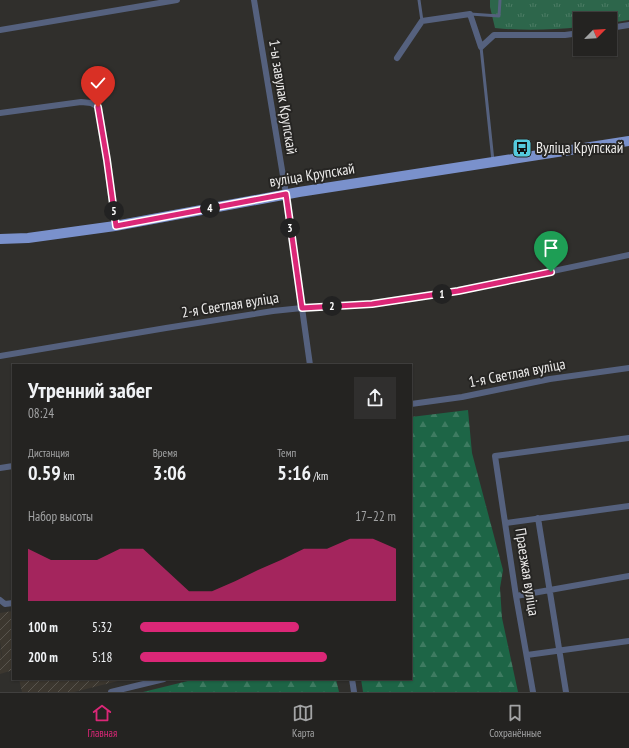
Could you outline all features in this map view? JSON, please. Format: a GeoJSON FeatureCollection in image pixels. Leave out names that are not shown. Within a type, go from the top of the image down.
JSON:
{"type":"FeatureCollection","features":[{"type":"Feature","properties":{"kind":"main road","name":"вуліца Крупскай"},"geometry":{"type":"LineString","coordinates":[[0,239],[28,238],[116,226],[286,194],[629,141]]}},
{"type":"Feature","properties":{"kind":"street"},"geometry":{"type":"LineString","coordinates":[[0,30],[177,0]]}},
{"type":"Feature","properties":{"kind":"street","name":"1-ы завулак Крупскай"},"geometry":{"type":"LineString","coordinates":[[254,0],[286,194],[310,364]]}},
{"type":"Feature","properties":{"kind":"street"},"geometry":{"type":"LineString","coordinates":[[397,58],[422,20],[470,14],[480,47],[494,35],[573,34]]}},
{"type":"Feature","properties":{"kind":"street"},"geometry":{"type":"LineString","coordinates":[[617,27],[629,25]]}},
{"type":"Feature","properties":{"kind":"street"},"geometry":{"type":"LineString","coordinates":[[0,113],[81,102],[91,103],[98,107],[116,226]]}},
{"type":"Feature","properties":{"kind":"street","name":"2-я Светлая вуліца"},"geometry":{"type":"LineString","coordinates":[[0,356],[166,328],[302,308],[372,304],[458,291],[629,255]]}},
{"type":"Feature","properties":{"kind":"street","name":"1-я Светлая вуліца"},"geometry":{"type":"LineString","coordinates":[[412,404],[462,397],[550,379],[629,368]]}},
{"type":"Feature","properties":{"kind":"street","name":"Праезжая вуліца"},"geometry":{"type":"LineString","coordinates":[[533,692],[516,596],[495,456],[629,438]]}},
{"type":"Feature","properties":{"kind":"street"},"geometry":{"type":"LineString","coordinates":[[0,468],[12,466]]}},
{"type":"Feature","properties":{"kind":"street"},"geometry":{"type":"LineString","coordinates":[[506,523],[629,506]]}},
{"type":"Feature","properties":{"kind":"street","name":"Праезжая вуліца"},"geometry":{"type":"LineString","coordinates":[[538,518],[566,692]]}},
{"type":"Feature","properties":{"kind":"street"},"geometry":{"type":"LineString","coordinates":[[516,596],[629,576]]}},
{"type":"Feature","properties":{"kind":"street"},"geometry":{"type":"LineString","coordinates":[[0,600],[4,604],[12,603]]}},
{"type":"Feature","properties":{"kind":"street"},"geometry":{"type":"LineString","coordinates":[[527,655],[629,641]]}},
{"type":"Feature","properties":{"kind":"street"},"geometry":{"type":"LineString","coordinates":[[111,692],[160,680]]}},
{"type":"Feature","properties":{"kind":"street"},"geometry":{"type":"LineString","coordinates":[[352,680],[354,692]]}},
{"type":"Feature","properties":{"kind":"lane"},"geometry":{"type":"LineString","coordinates":[[419,0],[422,20]]}},
{"type":"Feature","properties":{"kind":"lane"},"geometry":{"type":"LineString","coordinates":[[470,14],[500,16],[500,0]]}},
{"type":"Feature","properties":{"kind":"lane"},"geometry":{"type":"LineString","coordinates":[[480,47],[493,162]]}},
{"type":"Feature","properties":{"kind":"shaded area"},"geometry":{"type":"Polygon","coordinates":[[[12,611],[12,670],[0,674],[0,647],[3,665],[0,641],[0,613],[12,611]]]}},
{"type":"Feature","properties":{"kind":"shaded area"},"geometry":{"type":"Polygon","coordinates":[[[19,680],[122,680],[74,692],[22,692],[19,680]]]}},
{"type":"Feature","properties":{"kind":"green space"},"geometry":{"type":"Polygon","coordinates":[[[490,0],[629,0],[629,20],[617,22],[617,12],[573,12],[573,28],[527,30],[495,28],[490,7],[490,0]]]}},
{"type":"Feature","properties":{"kind":"green space"},"geometry":{"type":"Polygon","coordinates":[[[468,410],[472,453],[503,570],[500,588],[502,618],[518,692],[363,692],[361,680],[412,680],[412,417],[468,410]]]}},
{"type":"Feature","properties":{"kind":"green space"},"geometry":{"type":"Polygon","coordinates":[[[192,680],[336,680],[339,692],[143,692],[192,680]]]}},
{"type":"Feature","properties":{"kind":"place","name":"Вуліца Крупскай"},"geometry":{"type":"Point","coordinates":[522,148]}},
{"type":"Feature","properties":{"kind":"route"},"geometry":{"type":"LineString","coordinates":[[98,107],[116,226],[286,194],[302,308],[372,304],[458,291],[551,272]]}}]}
